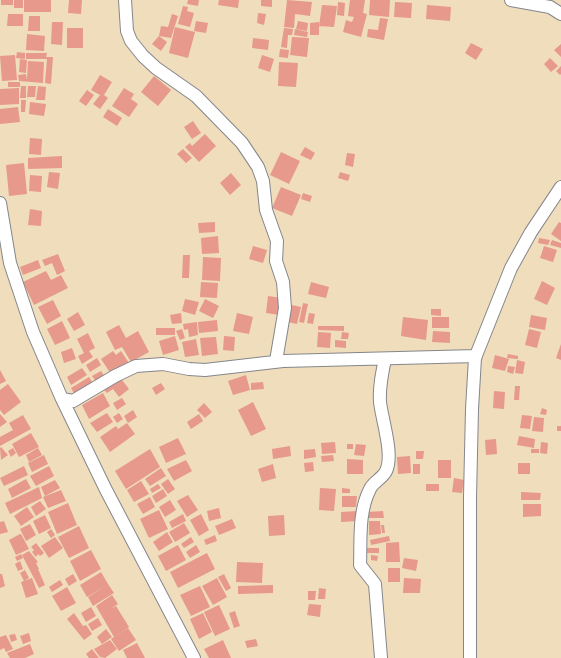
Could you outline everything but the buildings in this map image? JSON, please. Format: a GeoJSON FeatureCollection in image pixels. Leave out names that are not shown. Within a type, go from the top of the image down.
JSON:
{"type":"FeatureCollection","features":[{"type":"Feature","properties":{"kind":"street"},"geometry":{"type":"LineString","coordinates":[[125,0],[127,31],[131,41],[143,56],[156,68],[196,96],[242,143],[258,167],[264,181],[266,210],[277,241],[276,261],[284,288],[285,308],[276,361]]}},
{"type":"Feature","properties":{"kind":"street"},"geometry":{"type":"LineString","coordinates":[[511,0],[550,4],[561,14]]}},
{"type":"Feature","properties":{"kind":"street"},"geometry":{"type":"LineString","coordinates":[[470,658],[470,497],[472,409],[476,357],[511,268],[531,232],[557,200],[561,187]]}},
{"type":"Feature","properties":{"kind":"street"},"geometry":{"type":"LineString","coordinates":[[0,205],[10,263],[20,297],[33,332],[62,399],[105,488],[194,658]]}},
{"type":"Feature","properties":{"kind":"street"},"geometry":{"type":"LineString","coordinates":[[62,399],[73,401],[115,376],[136,366],[163,364],[189,369],[205,370],[276,361],[476,357]]}},
{"type":"Feature","properties":{"kind":"street"},"geometry":{"type":"LineString","coordinates":[[381,658],[375,584],[360,565],[361,518],[363,510],[370,489],[386,471],[388,455],[387,436],[382,418],[380,400],[381,380],[385,359]]}}]}
